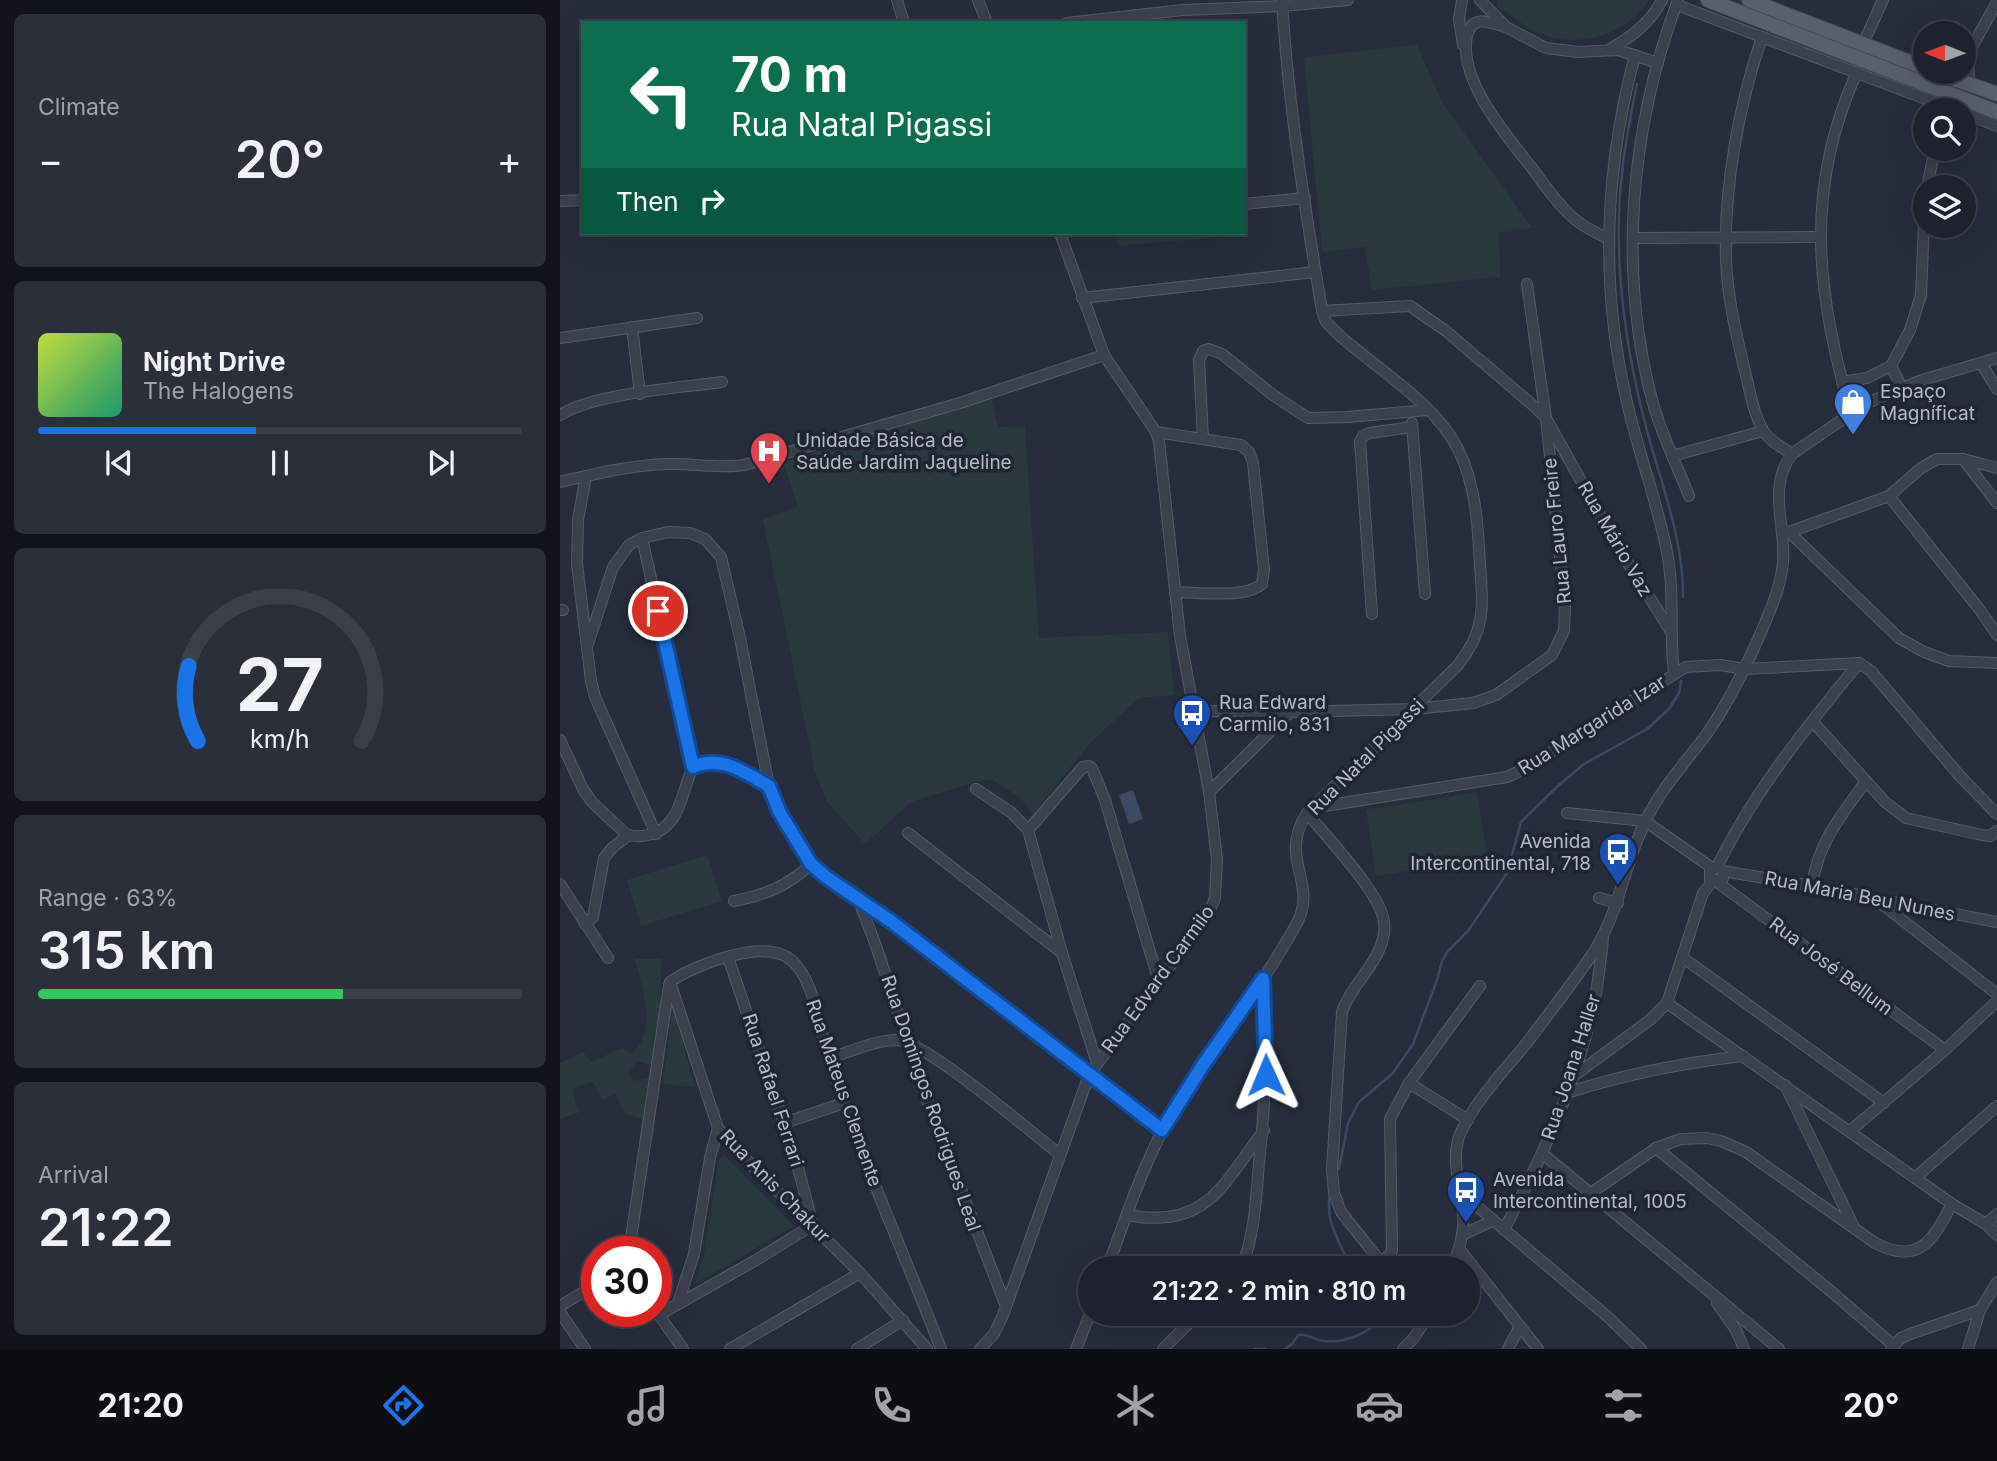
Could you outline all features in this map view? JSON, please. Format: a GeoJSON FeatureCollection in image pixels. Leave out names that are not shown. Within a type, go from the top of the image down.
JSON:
{"type":"FeatureCollection","features":[{"type":"Feature","properties":{"kind":"main road"},"geometry":{"type":"LineString","coordinates":[[1708,0],[1997,112]]}},
{"type":"Feature","properties":{"kind":"main road"},"geometry":{"type":"LineString","coordinates":[[1749,0],[1913,63]]}},
{"type":"Feature","properties":{"kind":"main road"},"geometry":{"type":"LineString","coordinates":[[1969,85],[1997,94]]}},
{"type":"Feature","properties":{"kind":"street"},"geometry":{"type":"LineString","coordinates":[[897,0],[903,21]]}},
{"type":"Feature","properties":{"kind":"street"},"geometry":{"type":"LineString","coordinates":[[978,0],[986,21]]}},
{"type":"Feature","properties":{"kind":"street"},"geometry":{"type":"LineString","coordinates":[[1086,21],[1184,10],[1348,0]]}},
{"type":"Feature","properties":{"kind":"street"},"geometry":{"type":"LineString","coordinates":[[1462,0],[1460,28],[1466,55],[1489,111],[1564,209],[1583,227],[1609,239]]}},
{"type":"Feature","properties":{"kind":"street"},"geometry":{"type":"LineString","coordinates":[[1480,0],[1506,27]]}},
{"type":"Feature","properties":{"kind":"street"},"geometry":{"type":"LineString","coordinates":[[1610,49],[1634,35],[1647,23],[1662,0]]}},
{"type":"Feature","properties":{"kind":"street"},"geometry":{"type":"LineString","coordinates":[[1863,44],[1883,0]]}},
{"type":"Feature","properties":{"kind":"street"},"geometry":{"type":"LineString","coordinates":[[1976,39],[1997,2]]}},
{"type":"Feature","properties":{"kind":"street"},"geometry":{"type":"LineString","coordinates":[[1282,3],[1286,59],[1304,198],[1322,311]]}},
{"type":"Feature","properties":{"kind":"street"},"geometry":{"type":"LineString","coordinates":[[1689,496],[1655,411],[1634,293],[1634,193],[1642,134],[1658,63],[1677,3],[1922,98]]}},
{"type":"Feature","properties":{"kind":"street"},"geometry":{"type":"LineString","coordinates":[[1466,55],[1468,33],[1475,23],[1486,20],[1506,27],[1532,42],[1559,51],[1610,49],[1658,63]]}},
{"type":"Feature","properties":{"kind":"street"},"geometry":{"type":"LineString","coordinates":[[1762,37],[1744,95],[1732,169],[1727,275],[1752,401],[1763,431],[1792,454]]}},
{"type":"Feature","properties":{"kind":"street"},"geometry":{"type":"LineString","coordinates":[[1635,55],[1615,144],[1610,197],[1612,318],[1633,427],[1667,551],[1672,593],[1670,630],[1674,674]]}},
{"type":"Feature","properties":{"kind":"street"},"geometry":{"type":"LineString","coordinates":[[1851,413],[1827,306],[1820,237],[1827,158],[1843,102],[1857,72]]}},
{"type":"Feature","properties":{"kind":"street"},"geometry":{"type":"LineString","coordinates":[[1976,118],[1997,126]]}},
{"type":"Feature","properties":{"kind":"street"},"geometry":{"type":"LineString","coordinates":[[1246,204],[1304,198]]}},
{"type":"Feature","properties":{"kind":"street"},"geometry":{"type":"LineString","coordinates":[[560,201],[581,200]]}},
{"type":"Feature","properties":{"kind":"street","name":"Rua Edvard Carmilo"},"geometry":{"type":"LineString","coordinates":[[980,1349],[994,1334],[1089,1075],[1209,912],[1215,898],[1217,859],[1209,792],[1182,650],[1164,473],[1156,432],[1104,355],[1061,235]]}},
{"type":"Feature","properties":{"kind":"street"},"geometry":{"type":"LineString","coordinates":[[1633,239],[1820,237]]}},
{"type":"Feature","properties":{"kind":"street"},"geometry":{"type":"LineString","coordinates":[[1842,382],[1867,378],[1891,366],[1910,330],[1921,295],[1923,238]]}},
{"type":"Feature","properties":{"kind":"street"},"geometry":{"type":"LineString","coordinates":[[1083,298],[1315,272]]}},
{"type":"Feature","properties":{"kind":"street","name":"Rua Lauro Freire"},"geometry":{"type":"LineString","coordinates":[[1194,711],[1414,709],[1473,703],[1496,695],[1552,655],[1561,639],[1565,605],[1546,418],[1527,284]]}},
{"type":"Feature","properties":{"kind":"street","name":"Rua Mário Vaz"},"geometry":{"type":"LineString","coordinates":[[1322,311],[1410,306],[1446,331],[1546,418],[1616,544],[1670,630]]}},
{"type":"Feature","properties":{"kind":"street","name":"Rua Natal Pigassi"},"geometry":{"type":"LineString","coordinates":[[1112,1256],[1162,1130],[1263,979],[1300,916],[1303,888],[1296,861],[1295,842],[1298,827],[1309,811],[1458,665],[1471,647],[1480,627],[1482,599],[1477,523],[1468,475],[1458,449],[1428,410],[1339,335],[1326,322],[1322,311]]}},
{"type":"Feature","properties":{"kind":"street"},"geometry":{"type":"LineString","coordinates":[[560,338],[697,318]]}},
{"type":"Feature","properties":{"kind":"street"},"geometry":{"type":"LineString","coordinates":[[632,327],[640,394]]}},
{"type":"Feature","properties":{"kind":"street"},"geometry":{"type":"LineString","coordinates":[[1203,439],[1199,359],[1203,351],[1209,349],[1222,354],[1273,395],[1308,418],[1428,410]]}},
{"type":"Feature","properties":{"kind":"street"},"geometry":{"type":"LineString","coordinates":[[560,482],[624,468],[667,464],[728,467],[744,465],[960,403],[1104,355]]}},
{"type":"Feature","properties":{"kind":"street"},"geometry":{"type":"LineString","coordinates":[[1457,1256],[1462,1235],[1462,1207],[1457,1143],[1468,1120],[1604,937],[1645,821],[1663,791],[1715,721],[1745,669],[1779,584],[1786,531],[1778,487],[1782,471],[1792,454],[1851,413],[1902,388],[1939,374],[1997,358]]}},
{"type":"Feature","properties":{"kind":"street"},"geometry":{"type":"LineString","coordinates":[[1981,363],[1997,389]]}},
{"type":"Feature","properties":{"kind":"street"},"geometry":{"type":"LineString","coordinates":[[1891,366],[1902,388]]}},
{"type":"Feature","properties":{"kind":"street"},"geometry":{"type":"LineString","coordinates":[[560,415],[570,408],[596,401],[722,382]]}},
{"type":"Feature","properties":{"kind":"street"},"geometry":{"type":"LineString","coordinates":[[1411,411],[1424,594]]}},
{"type":"Feature","properties":{"kind":"street"},"geometry":{"type":"LineString","coordinates":[[1372,614],[1360,442],[1363,436],[1369,433],[1412,427]]}},
{"type":"Feature","properties":{"kind":"street"},"geometry":{"type":"LineString","coordinates":[[1672,456],[1763,431]]}},
{"type":"Feature","properties":{"kind":"street"},"geometry":{"type":"LineString","coordinates":[[1156,432],[1241,445],[1252,456],[1264,578],[1258,587],[1239,593],[1175,592]]}},
{"type":"Feature","properties":{"kind":"street"},"geometry":{"type":"LineString","coordinates":[[1786,531],[1889,496],[1927,463],[1946,458],[1964,459],[1997,468]]}},
{"type":"Feature","properties":{"kind":"street"},"geometry":{"type":"LineString","coordinates":[[1964,459],[1997,503]]}},
{"type":"Feature","properties":{"kind":"street"},"geometry":{"type":"LineString","coordinates":[[586,476],[576,541],[595,698],[656,834]]}},
{"type":"Feature","properties":{"kind":"street"},"geometry":{"type":"LineString","coordinates":[[1889,496],[1997,635]]}},
{"type":"Feature","properties":{"kind":"street"},"geometry":{"type":"LineString","coordinates":[[1786,531],[1899,638],[1937,658],[1967,663],[1997,663]]}},
{"type":"Feature","properties":{"kind":"street"},"geometry":{"type":"LineString","coordinates":[[589,644],[613,567],[629,545],[642,538],[668,532],[690,533],[715,547],[721,558],[740,638],[769,786],[780,813],[811,864],[859,901],[892,922],[1162,1130]]}},
{"type":"Feature","properties":{"kind":"street"},"geometry":{"type":"LineString","coordinates":[[560,740],[592,802],[629,835],[656,834],[668,825],[676,813],[693,767],[642,538]]}},
{"type":"Feature","properties":{"kind":"street"},"geometry":{"type":"LineString","coordinates":[[582,599],[602,598]]}},
{"type":"Feature","properties":{"kind":"street"},"geometry":{"type":"LineString","coordinates":[[1571,1078],[1613,1050],[1667,1003],[1703,893],[1716,874],[1727,846],[1761,792],[1859,663],[1871,671],[1959,775],[1997,814]]}},
{"type":"Feature","properties":{"kind":"street","name":"Rua Margarida Izar"},"geometry":{"type":"LineString","coordinates":[[1309,811],[1507,777],[1535,764],[1559,746],[1686,667],[1720,664],[1745,669],[1859,663]]}},
{"type":"Feature","properties":{"kind":"street"},"geometry":{"type":"LineString","coordinates":[[1209,792],[1290,712]]}},
{"type":"Feature","properties":{"kind":"street"},"geometry":{"type":"LineString","coordinates":[[1813,722],[1885,802],[1906,818],[1961,832],[1993,834]]}},
{"type":"Feature","properties":{"kind":"street"},"geometry":{"type":"LineString","coordinates":[[693,767],[704,762],[724,762],[769,786]]}},
{"type":"Feature","properties":{"kind":"street"},"geometry":{"type":"LineString","coordinates":[[1028,830],[1083,767],[1092,768],[1105,800],[1159,982]]}},
{"type":"Feature","properties":{"kind":"street"},"geometry":{"type":"LineString","coordinates":[[1812,886],[1824,840],[1866,781]]}},
{"type":"Feature","properties":{"kind":"street"},"geometry":{"type":"LineString","coordinates":[[976,789],[1012,813],[1028,830],[1062,953],[1097,1063]]}},
{"type":"Feature","properties":{"kind":"street"},"geometry":{"type":"LineString","coordinates":[[1309,811],[1377,903],[1384,922],[1384,936],[1377,955],[1352,989],[1342,1013],[1332,1169],[1334,1193],[1341,1212],[1378,1260],[1386,1259],[1392,1250],[1390,1125],[1393,1112],[1409,1083],[1480,986]]}},
{"type":"Feature","properties":{"kind":"street"},"geometry":{"type":"LineString","coordinates":[[1567,813],[1645,821]]}},
{"type":"Feature","properties":{"kind":"street","name":"Rua Maria Beu Nunes"},"geometry":{"type":"LineString","coordinates":[[1645,821],[1716,874],[1812,886],[1997,922]]}},
{"type":"Feature","properties":{"kind":"street"},"geometry":{"type":"LineString","coordinates":[[908,833],[1062,953]]}},
{"type":"Feature","properties":{"kind":"street"},"geometry":{"type":"LineString","coordinates":[[585,924],[593,917],[604,859],[612,848],[629,835]]}},
{"type":"Feature","properties":{"kind":"street"},"geometry":{"type":"LineString","coordinates":[[734,901],[777,889],[811,864]]}},
{"type":"Feature","properties":{"kind":"street","name":"Rua José Bellum"},"geometry":{"type":"LineString","coordinates":[[1716,874],[1945,1050]]}},
{"type":"Feature","properties":{"kind":"street"},"geometry":{"type":"LineString","coordinates":[[560,884],[608,958]]}},
{"type":"Feature","properties":{"kind":"street"},"geometry":{"type":"LineString","coordinates":[[1599,898],[1618,903]]}},
{"type":"Feature","properties":{"kind":"street"},"geometry":{"type":"LineString","coordinates":[[1876,900],[1997,994]]}},
{"type":"Feature","properties":{"kind":"street","name":"Rua Domingos Rodrigues Leal"},"geometry":{"type":"LineString","coordinates":[[859,901],[933,1116],[1005,1304]]}},
{"type":"Feature","properties":{"kind":"street","name":"Rua Joana Haller"},"geometry":{"type":"LineString","coordinates":[[1504,1230],[1543,1154],[1567,1093],[1596,993],[1604,937]]}},
{"type":"Feature","properties":{"kind":"street","name":"Rua Mateus Clemente"},"geometry":{"type":"LineString","coordinates":[[670,982],[685,973],[728,957],[761,950],[781,954],[798,967],[808,989],[863,1156],[942,1349]]}},
{"type":"Feature","properties":{"kind":"street","name":"Rua Rafael Ferrari"},"geometry":{"type":"LineString","coordinates":[[728,957],[784,1123],[813,1225]]}},
{"type":"Feature","properties":{"kind":"street"},"geometry":{"type":"LineString","coordinates":[[1682,957],[1884,1103]]}},
{"type":"Feature","properties":{"kind":"street"},"geometry":{"type":"LineString","coordinates":[[1244,1256],[1254,1218],[1264,1130],[1266,1075],[1263,979]]}},
{"type":"Feature","properties":{"kind":"street"},"geometry":{"type":"LineString","coordinates":[[631,1236],[670,982]]}},
{"type":"Feature","properties":{"kind":"street","name":"Rua Anis Chakur"},"geometry":{"type":"LineString","coordinates":[[670,982],[718,1128],[755,1170],[860,1273],[927,1349]]}},
{"type":"Feature","properties":{"kind":"street"},"geometry":{"type":"LineString","coordinates":[[1850,1131],[1945,1050],[1997,1001]]}},
{"type":"Feature","properties":{"kind":"street"},"geometry":{"type":"LineString","coordinates":[[1667,1003],[1952,1204],[1986,1224],[1997,1236]]}},
{"type":"Feature","properties":{"kind":"street"},"geometry":{"type":"LineString","coordinates":[[829,1058],[887,1041],[908,1042],[938,1060],[1059,1154]]}},
{"type":"Feature","properties":{"kind":"street"},"geometry":{"type":"LineString","coordinates":[[1567,1093],[1648,1070],[1743,1055]]}},
{"type":"Feature","properties":{"kind":"street"},"geometry":{"type":"LineString","coordinates":[[1409,1083],[1468,1120]]}},
{"type":"Feature","properties":{"kind":"street"},"geometry":{"type":"LineString","coordinates":[[1784,1083],[1854,1228]]}},
{"type":"Feature","properties":{"kind":"street"},"geometry":{"type":"LineString","coordinates":[[784,1123],[844,1103]]}},
{"type":"Feature","properties":{"kind":"street"},"geometry":{"type":"LineString","coordinates":[[1916,1177],[1997,1106]]}},
{"type":"Feature","properties":{"kind":"street"},"geometry":{"type":"LineString","coordinates":[[678,1303],[694,1254],[710,1158],[718,1128]]}},
{"type":"Feature","properties":{"kind":"street"},"geometry":{"type":"LineString","coordinates":[[1127,1215],[1160,1219],[1186,1215],[1196,1210],[1208,1202],[1226,1181],[1264,1130]]}},
{"type":"Feature","properties":{"kind":"street"},"geometry":{"type":"LineString","coordinates":[[1591,1193],[1656,1148],[1681,1139],[1696,1138],[1721,1141],[1733,1146],[1890,1251],[1908,1252],[1928,1243],[1952,1204]]}},
{"type":"Feature","properties":{"kind":"street"},"geometry":{"type":"LineString","coordinates":[[1656,1148],[1892,1347],[1910,1334],[1980,1310]]}},
{"type":"Feature","properties":{"kind":"street"},"geometry":{"type":"LineString","coordinates":[[1543,1154],[1779,1349]]}},
{"type":"Feature","properties":{"kind":"street"},"geometry":{"type":"LineString","coordinates":[[1460,1192],[1642,1349]]}},
{"type":"Feature","properties":{"kind":"street"},"geometry":{"type":"LineString","coordinates":[[1462,1207],[1478,1208]]}},
{"type":"Feature","properties":{"kind":"street"},"geometry":{"type":"LineString","coordinates":[[1986,1224],[1997,1214]]}},
{"type":"Feature","properties":{"kind":"street"},"geometry":{"type":"LineString","coordinates":[[1462,1235],[1492,1221]]}},
{"type":"Feature","properties":{"kind":"street"},"geometry":{"type":"LineString","coordinates":[[672,1306],[768,1254],[813,1225]]}},
{"type":"Feature","properties":{"kind":"street"},"geometry":{"type":"LineString","coordinates":[[1460,1250],[1538,1349]]}},
{"type":"Feature","properties":{"kind":"street"},"geometry":{"type":"LineString","coordinates":[[730,1349],[860,1273]]}},
{"type":"Feature","properties":{"kind":"street"},"geometry":{"type":"LineString","coordinates":[[1968,1349],[1980,1310],[1997,1282]]}},
{"type":"Feature","properties":{"kind":"street"},"geometry":{"type":"LineString","coordinates":[[1710,1292],[1736,1330],[1744,1349]]}},
{"type":"Feature","properties":{"kind":"street"},"geometry":{"type":"LineString","coordinates":[[560,1306],[581,1294]]}},
{"type":"Feature","properties":{"kind":"street"},"geometry":{"type":"LineString","coordinates":[[857,1349],[905,1323],[917,1326],[922,1324],[927,1311]]}},
{"type":"Feature","properties":{"kind":"street"},"geometry":{"type":"LineString","coordinates":[[560,1312],[585,1349]]}},
{"type":"Feature","properties":{"kind":"street"},"geometry":{"type":"LineString","coordinates":[[1076,1349],[1085,1326]]}},
{"type":"Feature","properties":{"kind":"street"},"geometry":{"type":"LineString","coordinates":[[1163,1349],[1186,1326]]}},
{"type":"Feature","properties":{"kind":"street"},"geometry":{"type":"LineString","coordinates":[[1403,1349],[1422,1326]]}},
{"type":"Feature","properties":{"kind":"street"},"geometry":{"type":"LineString","coordinates":[[1508,1349],[1520,1326]]}},
{"type":"Feature","properties":{"kind":"street"},"geometry":{"type":"LineString","coordinates":[[667,1327],[683,1349]]}},
{"type":"Feature","properties":{"kind":"shaded area"},"geometry":{"type":"Polygon","coordinates":[[[1496,0],[1649,0],[1626,24],[1612,32],[1581,40],[1565,40],[1533,31],[1497,8],[1496,0]]]}},
{"type":"Feature","properties":{"kind":"shaded area"},"geometry":{"type":"Polygon","coordinates":[[[1417,45],[1442,102],[1532,228],[1499,232],[1500,277],[1372,290],[1365,247],[1322,252],[1304,57],[1417,45]]]}},
{"type":"Feature","properties":{"kind":"shaded area"},"geometry":{"type":"Polygon","coordinates":[[[1116,235],[1209,235],[1210,238],[1118,246],[1116,235]]]}},
{"type":"Feature","properties":{"kind":"shaded area"},"geometry":{"type":"Polygon","coordinates":[[[991,397],[998,427],[1025,426],[1039,638],[1168,632],[1174,695],[1139,698],[1091,742],[1033,814],[1020,798],[992,779],[911,802],[865,844],[827,802],[815,772],[763,520],[798,506],[783,462],[991,397]]]}},
{"type":"Feature","properties":{"kind":"shaded area"},"geometry":{"type":"Polygon","coordinates":[[[1477,792],[1487,858],[1376,876],[1366,810],[1477,792]]]}},
{"type":"Feature","properties":{"kind":"shaded area"},"geometry":{"type":"Polygon","coordinates":[[[707,855],[722,901],[641,926],[627,880],[707,855]]]}},
{"type":"Feature","properties":{"kind":"shaded area"},"geometry":{"type":"Polygon","coordinates":[[[635,959],[661,959],[654,1066],[637,1061],[628,1072],[633,1081],[649,1078],[645,1120],[624,1113],[615,1093],[603,1101],[593,1082],[573,1088],[580,1112],[560,1119],[560,1063],[583,1052],[591,1062],[622,1048],[631,1054],[639,1044],[644,1033],[646,1009],[635,959]]]}},
{"type":"Feature","properties":{"kind":"shaded area"},"geometry":{"type":"Polygon","coordinates":[[[673,1008],[695,1087],[663,1084],[673,1008]]]}},
{"type":"Feature","properties":{"kind":"shaded area"},"geometry":{"type":"Polygon","coordinates":[[[724,1155],[794,1226],[695,1284],[704,1255],[719,1159],[724,1155]]]}},
{"type":"Feature","properties":{"kind":"water"},"geometry":{"type":"Polygon","coordinates":[[[1133,790],[1143,819],[1129,824],[1119,795],[1133,790]]]}},
{"type":"Feature","properties":{"kind":"waterway"},"geometry":{"type":"LineString","coordinates":[[1637,84],[1619,203],[1619,263],[1635,382],[1674,527],[1683,597]]}},
{"type":"Feature","properties":{"kind":"waterway"},"geometry":{"type":"LineString","coordinates":[[1339,1169],[1348,1123],[1359,1102],[1393,1073],[1413,1044],[1442,961],[1468,931],[1507,873],[1521,822],[1584,764],[1647,729],[1669,709],[1679,693],[1681,681]]}},
{"type":"Feature","properties":{"kind":"waterway"},"geometry":{"type":"LineString","coordinates":[[1330,1194],[1331,1223],[1346,1256]]}},
{"type":"Feature","properties":{"kind":"waterway"},"geometry":{"type":"LineString","coordinates":[[1285,1349],[1298,1335],[1332,1341],[1349,1339],[1373,1326]]}},
{"type":"Feature","properties":{"kind":"waterway"},"geometry":{"type":"LineString","coordinates":[[1254,1349],[1265,1349]]}},
{"type":"Feature","properties":{"kind":"place","name":"Espaço Magníficat"},"geometry":{"type":"Point","coordinates":[1853,436]}},
{"type":"Feature","properties":{"kind":"place","name":"Unidade Básica de Saúde Jardim Jaqueline"},"geometry":{"type":"Point","coordinates":[769,485]}},
{"type":"Feature","properties":{"kind":"place","name":"Rua Edward Carmilo, 831"},"geometry":{"type":"Point","coordinates":[1192,747]}},
{"type":"Feature","properties":{"kind":"place","name":"Avenida Intercontinental, 718"},"geometry":{"type":"Point","coordinates":[1618,886]}},
{"type":"Feature","properties":{"kind":"place","name":"Avenida Intercontinental, 1005"},"geometry":{"type":"Point","coordinates":[1466,1224]}},
{"type":"Feature","properties":{"kind":"route"},"geometry":{"type":"LineString","coordinates":[[658,611],[693,767],[704,762],[724,762],[769,786],[780,813],[811,864],[826,877],[892,922],[1162,1130],[1180,1099],[1263,979],[1266,1075]]}}]}
